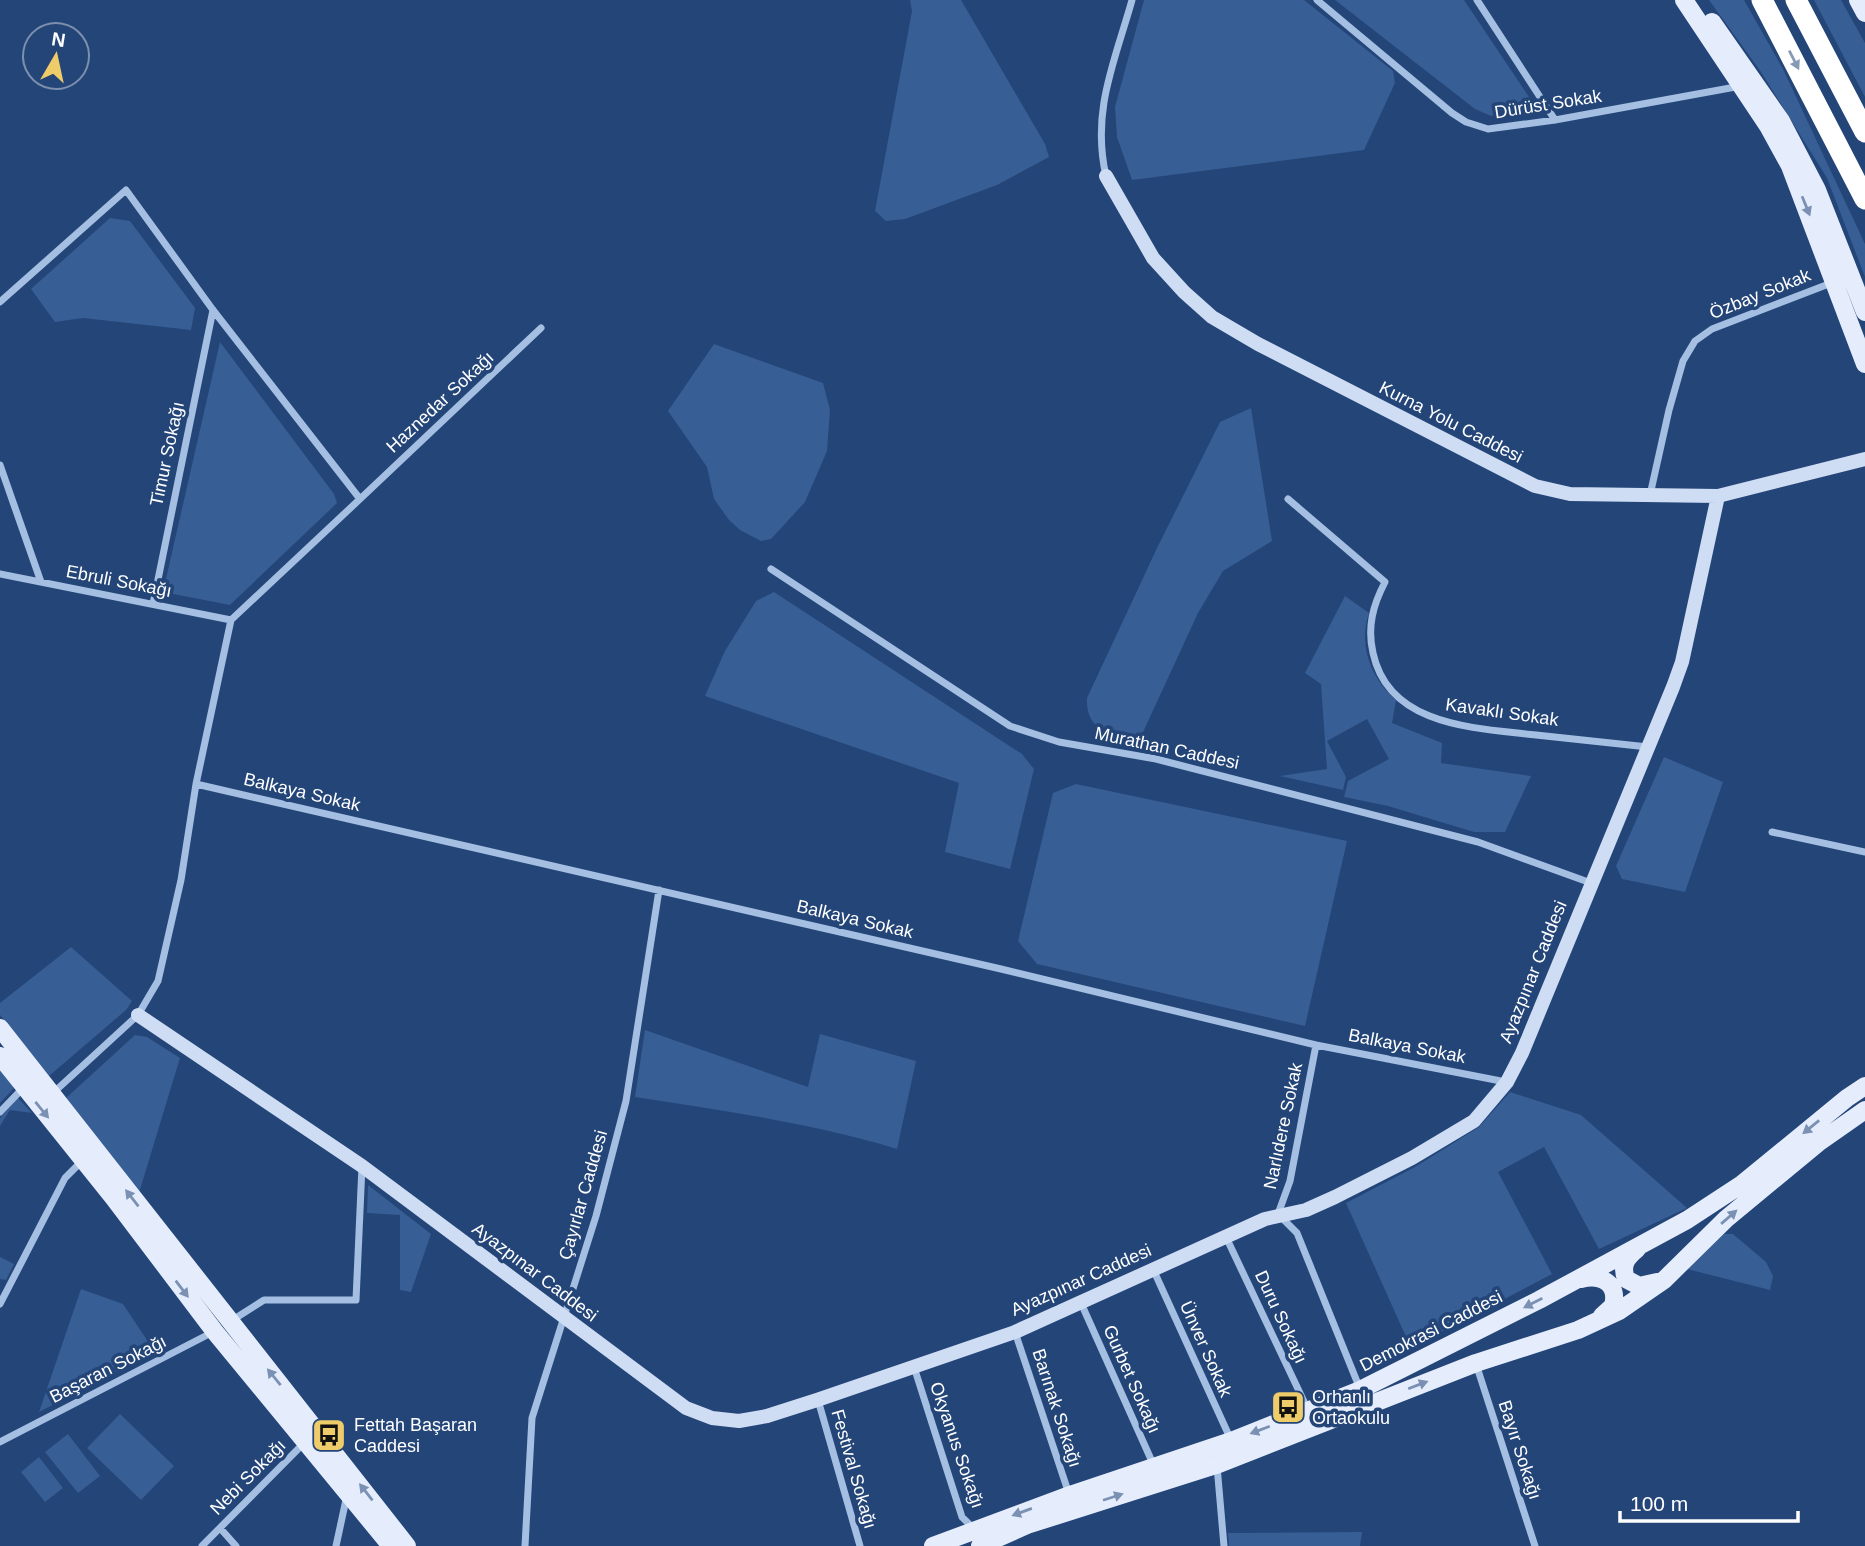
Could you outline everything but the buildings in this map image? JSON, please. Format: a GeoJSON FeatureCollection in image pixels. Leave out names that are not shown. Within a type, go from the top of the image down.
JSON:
{"type":"FeatureCollection","features":[{"type":"Feature","properties":{"kind":"highway"},"geometry":{"type":"LineString","coordinates":[[1762,0],[1865,199]]}},
{"type":"Feature","properties":{"kind":"highway"},"geometry":{"type":"LineString","coordinates":[[1796,0],[1865,132]]}},
{"type":"Feature","properties":{"kind":"main road"},"geometry":{"type":"LineString","coordinates":[[1684,0],[1768,126],[1790,166],[1865,364]]}},
{"type":"Feature","properties":{"kind":"main road"},"geometry":{"type":"LineString","coordinates":[[1695,0],[1782,121],[1817,190],[1865,312]]}},
{"type":"Feature","properties":{"kind":"main road"},"geometry":{"type":"LineString","coordinates":[[1858,0],[1865,13]]}},
{"type":"Feature","properties":{"kind":"main road"},"geometry":{"type":"LineString","coordinates":[[0,1028],[52,1093],[222,1327]]}},
{"type":"Feature","properties":{"kind":"main road"},"geometry":{"type":"LineString","coordinates":[[0,1056],[311,1435],[407,1546]]}},
{"type":"Feature","properties":{"kind":"main road","name":"Demokrasi Caddesi"},"geometry":{"type":"LineString","coordinates":[[978,1538],[1070,1495],[1231,1441],[1360,1390],[1687,1220],[1728,1194],[1865,1086]]}},
{"type":"Feature","properties":{"kind":"main road","name":"Demokrasi Caddesi"},"geometry":{"type":"LineString","coordinates":[[933,1546],[978,1538],[1039,1521],[1216,1465],[1476,1363],[1578,1330],[1639,1298],[1680,1264],[1734,1212],[1818,1143],[1865,1110]]}},
{"type":"Feature","properties":{"kind":"main road"},"geometry":{"type":"LineString","coordinates":[[1657,1234],[1629,1256],[1624,1264],[1626,1279],[1639,1286],[1648,1285],[1680,1264]]}},
{"type":"Feature","properties":{"kind":"main road"},"geometry":{"type":"LineString","coordinates":[[1566,1285],[1597,1277],[1607,1280],[1614,1293],[1613,1306],[1578,1330]]}},
{"type":"Feature","properties":{"kind":"main road"},"geometry":{"type":"LineString","coordinates":[[311,1435],[348,1492],[391,1546]]}},
{"type":"Feature","properties":{"kind":"street"},"geometry":{"type":"LineString","coordinates":[[1106,176],[1100,143],[1101,116],[1132,0]]}},
{"type":"Feature","properties":{"kind":"street","name":"Dürüst Sokak"},"geometry":{"type":"LineString","coordinates":[[1317,0],[1466,122],[1488,129],[1555,120],[1742,86]]}},
{"type":"Feature","properties":{"kind":"street"},"geometry":{"type":"LineString","coordinates":[[1477,0],[1555,120]]}},
{"type":"Feature","properties":{"kind":"street","name":"Kurna Yolu Caddesi"},"geometry":{"type":"LineString","coordinates":[[1106,176],[1148,249],[1166,273],[1197,304],[1234,330],[1535,486],[1570,494],[1718,496],[1865,459]]}},
{"type":"Feature","properties":{"kind":"street"},"geometry":{"type":"LineString","coordinates":[[0,302],[126,190],[213,310],[360,499]]}},
{"type":"Feature","properties":{"kind":"street","name":"Özbay Sokak"},"geometry":{"type":"LineString","coordinates":[[1649,496],[1679,373],[1695,341],[1712,329],[1834,282]]}},
{"type":"Feature","properties":{"kind":"street","name":"Timur Sokağı"},"geometry":{"type":"LineString","coordinates":[[153,604],[213,310]]}},
{"type":"Feature","properties":{"kind":"street","name":"Haznedar Sokağı"},"geometry":{"type":"LineString","coordinates":[[231,620],[541,328]]}},
{"type":"Feature","properties":{"kind":"street"},"geometry":{"type":"LineString","coordinates":[[0,465],[41,582]]}},
{"type":"Feature","properties":{"kind":"street","name":"Ayazpınar Caddesi"},"geometry":{"type":"LineString","coordinates":[[138,1015],[362,1166],[686,1408],[699,1415],[739,1421],[767,1416],[817,1400],[1015,1332],[1278,1214],[1306,1210],[1412,1158],[1474,1121],[1507,1082],[1522,1053],[1649,747],[1682,662],[1718,496]]}},
{"type":"Feature","properties":{"kind":"street","name":"Kavaklı Sokak"},"geometry":{"type":"LineString","coordinates":[[1288,499],[1385,582],[1375,601],[1370,621],[1375,662],[1379,676],[1386,686],[1417,710],[1455,725],[1649,747]]}},
{"type":"Feature","properties":{"kind":"street","name":"Murathan Caddesi"},"geometry":{"type":"LineString","coordinates":[[771,569],[1010,726],[1059,742],[1156,759],[1478,842],[1591,883]]}},
{"type":"Feature","properties":{"kind":"street","name":"Ebruli Sokağı"},"geometry":{"type":"LineString","coordinates":[[0,574],[231,620]]}},
{"type":"Feature","properties":{"kind":"street"},"geometry":{"type":"LineString","coordinates":[[52,1093],[138,1015],[158,981],[181,880],[196,784],[231,620]]}},
{"type":"Feature","properties":{"kind":"street","name":"Balkaya Sokak"},"geometry":{"type":"LineString","coordinates":[[196,784],[1001,968],[1317,1045],[1507,1082]]}},
{"type":"Feature","properties":{"kind":"street"},"geometry":{"type":"LineString","coordinates":[[1772,832],[1865,852]]}},
{"type":"Feature","properties":{"kind":"street","name":"Çayırlar Caddesi"},"geometry":{"type":"LineString","coordinates":[[525,1546],[532,1418],[596,1216],[626,1101],[659,890]]}},
{"type":"Feature","properties":{"kind":"street","name":"Narlıdere Sokak"},"geometry":{"type":"LineString","coordinates":[[1278,1214],[1290,1181],[1317,1045]]}},
{"type":"Feature","properties":{"kind":"street"},"geometry":{"type":"LineString","coordinates":[[0,1112],[24,1087]]}},
{"type":"Feature","properties":{"kind":"street"},"geometry":{"type":"LineString","coordinates":[[0,1304],[65,1178],[84,1160]]}},
{"type":"Feature","properties":{"kind":"street","name":"Başaran Sokağı"},"geometry":{"type":"LineString","coordinates":[[0,1442],[222,1327],[264,1300],[356,1300],[362,1166]]}},
{"type":"Feature","properties":{"kind":"street"},"geometry":{"type":"LineString","coordinates":[[1278,1214],[1297,1233],[1360,1390]]}},
{"type":"Feature","properties":{"kind":"street","name":"Duru Sokağı"},"geometry":{"type":"LineString","coordinates":[[1226,1237],[1308,1411]]}},
{"type":"Feature","properties":{"kind":"street","name":"Ünver Sokak"},"geometry":{"type":"LineString","coordinates":[[1153,1269],[1231,1441]]}},
{"type":"Feature","properties":{"kind":"street","name":"Gurbet Sokağı"},"geometry":{"type":"LineString","coordinates":[[1082,1303],[1154,1467]]}},
{"type":"Feature","properties":{"kind":"street","name":"Barınak Sokağı"},"geometry":{"type":"LineString","coordinates":[[1015,1332],[1070,1495]]}},
{"type":"Feature","properties":{"kind":"street","name":"Bayır Sokağı"},"geometry":{"type":"LineString","coordinates":[[1476,1363],[1535,1546]]}},
{"type":"Feature","properties":{"kind":"street","name":"Okyanus Sokağı"},"geometry":{"type":"LineString","coordinates":[[914,1367],[962,1517],[978,1538]]}},
{"type":"Feature","properties":{"kind":"street","name":"Festival Sokağı"},"geometry":{"type":"LineString","coordinates":[[817,1400],[859,1546]]}},
{"type":"Feature","properties":{"kind":"street","name":"Nebi Sokağı"},"geometry":{"type":"LineString","coordinates":[[202,1546],[311,1435]]}},
{"type":"Feature","properties":{"kind":"street"},"geometry":{"type":"LineString","coordinates":[[1216,1465],[1224,1546]]}},
{"type":"Feature","properties":{"kind":"street"},"geometry":{"type":"LineString","coordinates":[[336,1546],[348,1492]]}},
{"type":"Feature","properties":{"kind":"street"},"geometry":{"type":"LineString","coordinates":[[219,1528],[236,1546]]}},
{"type":"Feature","properties":{"kind":"shaded area"},"geometry":{"type":"Polygon","coordinates":[[[910,0],[961,0],[1045,144],[1049,157],[997,185],[905,219],[886,221],[875,211],[912,11],[910,0]]]}},
{"type":"Feature","properties":{"kind":"shaded area"},"geometry":{"type":"Polygon","coordinates":[[[1144,0],[1304,0],[1393,71],[1395,83],[1364,150],[1132,180],[1117,137],[1115,107],[1144,0]]]}},
{"type":"Feature","properties":{"kind":"shaded area"},"geometry":{"type":"Polygon","coordinates":[[[1335,0],[1464,0],[1537,109],[1491,116],[1475,109],[1335,0]]]}},
{"type":"Feature","properties":{"kind":"shaded area"},"geometry":{"type":"Polygon","coordinates":[[[1709,0],[1744,0],[1783,69],[1865,244],[1865,277],[1827,178],[1761,72],[1709,0]]]}},
{"type":"Feature","properties":{"kind":"shaded area"},"geometry":{"type":"Polygon","coordinates":[[[1814,0],[1841,0],[1865,43],[1865,97],[1814,0]]]}},
{"type":"Feature","properties":{"kind":"shaded area"},"geometry":{"type":"Polygon","coordinates":[[[110,218],[130,221],[195,308],[191,330],[83,318],[55,322],[31,289],[110,218]]]}},
{"type":"Feature","properties":{"kind":"shaded area"},"geometry":{"type":"Polygon","coordinates":[[[220,342],[334,494],[337,503],[230,605],[163,592],[220,342]]]}},
{"type":"Feature","properties":{"kind":"shaded area"},"geometry":{"type":"Polygon","coordinates":[[[714,344],[823,383],[830,410],[827,451],[805,502],[771,539],[761,541],[740,530],[729,520],[714,499],[707,467],[668,411],[714,344]]]}},
{"type":"Feature","properties":{"kind":"shaded area"},"geometry":{"type":"Polygon","coordinates":[[[1251,408],[1272,541],[1223,571],[1198,613],[1138,743],[1110,735],[1102,731],[1091,718],[1087,698],[1220,422],[1251,408]]]}},
{"type":"Feature","properties":{"kind":"shaded area"},"geometry":{"type":"Polygon","coordinates":[[[774,592],[1022,754],[1034,769],[1010,869],[945,852],[959,783],[705,696],[725,651],[756,601],[774,592]]]}},
{"type":"Feature","properties":{"kind":"shaded area"},"geometry":{"type":"Polygon","coordinates":[[[1345,596],[1369,613],[1366,649],[1374,672],[1387,692],[1396,700],[1392,723],[1442,743],[1441,763],[1531,776],[1505,832],[1474,832],[1388,806],[1344,797],[1348,781],[1389,759],[1367,719],[1327,741],[1346,777],[1343,790],[1280,776],[1327,769],[1321,684],[1305,673],[1345,596]]]}},
{"type":"Feature","properties":{"kind":"shaded area"},"geometry":{"type":"Polygon","coordinates":[[[1664,757],[1723,782],[1685,892],[1622,879],[1616,866],[1664,757]]]}},
{"type":"Feature","properties":{"kind":"shaded area"},"geometry":{"type":"Polygon","coordinates":[[[1076,784],[1347,841],[1305,1026],[1037,964],[1018,941],[1053,793],[1076,784]]]}},
{"type":"Feature","properties":{"kind":"shaded area"},"geometry":{"type":"Polygon","coordinates":[[[71,947],[132,1001],[126,1010],[49,1076],[0,1015],[0,1003],[71,947]]]}},
{"type":"Feature","properties":{"kind":"shaded area"},"geometry":{"type":"Polygon","coordinates":[[[645,1030],[808,1087],[820,1034],[916,1061],[897,1149],[800,1125],[635,1097],[645,1030]]]}},
{"type":"Feature","properties":{"kind":"shaded area"},"geometry":{"type":"Polygon","coordinates":[[[135,1035],[147,1037],[180,1058],[139,1193],[66,1098],[135,1035]]]}},
{"type":"Feature","properties":{"kind":"shaded area"},"geometry":{"type":"Polygon","coordinates":[[[0,1069],[14,1088],[0,1103],[0,1069]]]}},
{"type":"Feature","properties":{"kind":"shaded area"},"geometry":{"type":"Polygon","coordinates":[[[1510,1092],[1581,1115],[1687,1208],[1599,1249],[1544,1147],[1498,1172],[1552,1274],[1411,1348],[1346,1203],[1415,1167],[1479,1127],[1510,1092]]]}},
{"type":"Feature","properties":{"kind":"shaded area"},"geometry":{"type":"Polygon","coordinates":[[[18,1098],[32,1113],[10,1110],[0,1126],[0,1118],[18,1098]]]}},
{"type":"Feature","properties":{"kind":"shaded area"},"geometry":{"type":"Polygon","coordinates":[[[368,1185],[431,1234],[411,1292],[400,1290],[400,1215],[367,1213],[368,1185]]]}},
{"type":"Feature","properties":{"kind":"shaded area"},"geometry":{"type":"Polygon","coordinates":[[[1724,1234],[1733,1234],[1766,1262],[1773,1276],[1770,1290],[1687,1269],[1724,1234]]]}},
{"type":"Feature","properties":{"kind":"shaded area"},"geometry":{"type":"Polygon","coordinates":[[[0,1257],[14,1264],[6,1280],[0,1279],[0,1257]]]}},
{"type":"Feature","properties":{"kind":"shaded area"},"geometry":{"type":"Polygon","coordinates":[[[81,1289],[123,1304],[155,1352],[39,1412],[81,1289]]]}},
{"type":"Feature","properties":{"kind":"shaded area"},"geometry":{"type":"Polygon","coordinates":[[[120,1414],[174,1466],[141,1500],[87,1448],[120,1414]]]}},
{"type":"Feature","properties":{"kind":"shaded area"},"geometry":{"type":"Polygon","coordinates":[[[68,1434],[100,1476],[78,1493],[45,1452],[68,1434]]]}},
{"type":"Feature","properties":{"kind":"shaded area"},"geometry":{"type":"Polygon","coordinates":[[[39,1457],[63,1488],[45,1502],[21,1472],[39,1457]]]}},
{"type":"Feature","properties":{"kind":"shaded area"},"geometry":{"type":"Polygon","coordinates":[[[1362,1532],[1360,1546],[1229,1546],[1228,1533],[1362,1532]]]}},
{"type":"Feature","properties":{"kind":"place","name":"Orhanlı Ortaokulu"},"geometry":{"type":"Point","coordinates":[1288,1407]}},
{"type":"Feature","properties":{"kind":"place","name":"Fettah Başaran Caddesi"},"geometry":{"type":"Point","coordinates":[329,1435]}}]}
